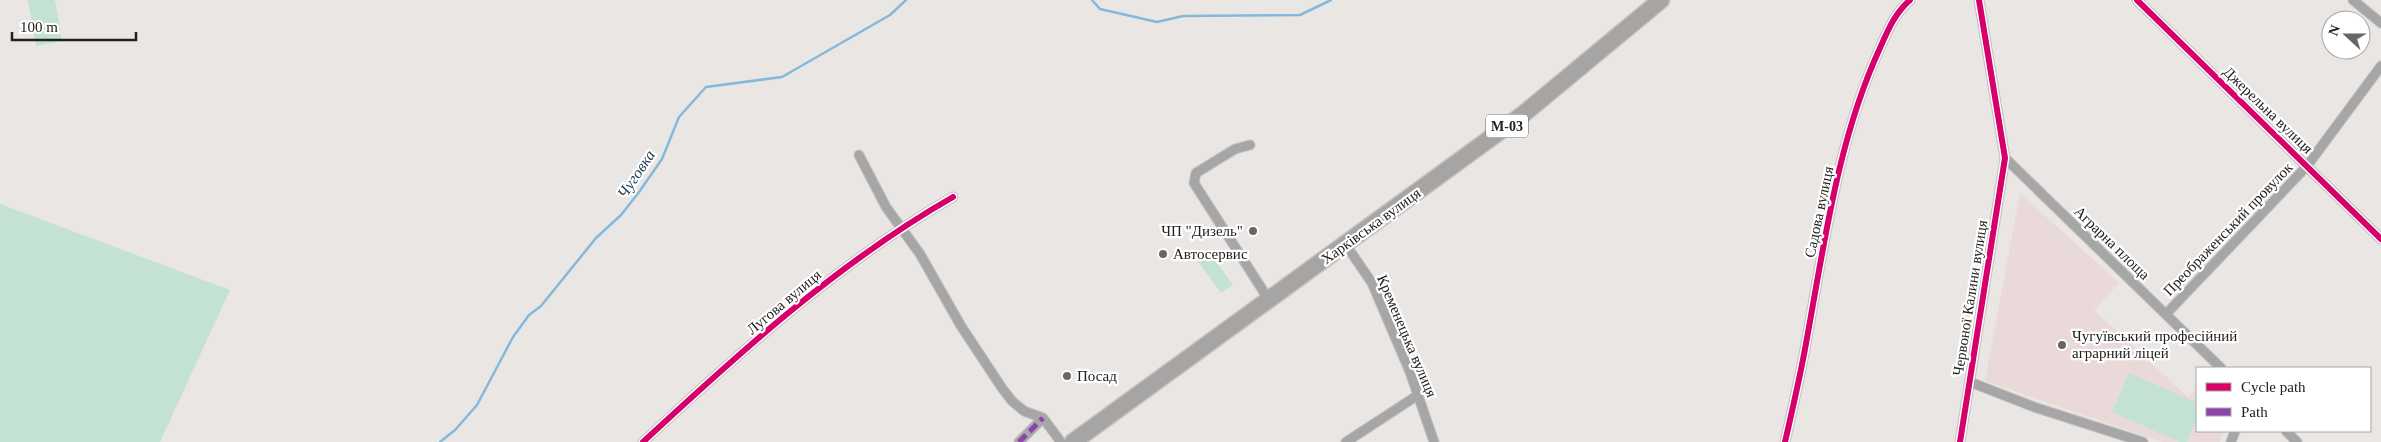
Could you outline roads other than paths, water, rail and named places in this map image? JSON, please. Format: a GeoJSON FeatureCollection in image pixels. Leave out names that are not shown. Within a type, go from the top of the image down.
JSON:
{"type":"FeatureCollection","features":[{"type":"Feature","properties":{"kind":"highway","name":"Харківська вулиця"},"geometry":{"type":"LineString","coordinates":[[1073,442],[1521,116],[1661,0]]}},
{"type":"Feature","properties":{"kind":"street","name":"Садова вулиця"},"geometry":{"type":"LineString","coordinates":[[1785,442],[1802,365],[1831,207],[1852,119],[1875,59],[1892,22],[1900,8],[1910,0]]}},
{"type":"Feature","properties":{"kind":"street","name":"Червоної Калини вулиця"},"geometry":{"type":"LineString","coordinates":[[1960,442],[2005,158],[1979,0]]}},
{"type":"Feature","properties":{"kind":"street","name":"Джерельна вулиця"},"geometry":{"type":"LineString","coordinates":[[2138,0],[2381,238]]}},
{"type":"Feature","properties":{"kind":"street"},"geometry":{"type":"LineString","coordinates":[[2354,0],[2381,23]]}},
{"type":"Feature","properties":{"kind":"street","name":"Преображенський провулок"},"geometry":{"type":"LineString","coordinates":[[2166,314],[2307,166],[2381,66]]}},
{"type":"Feature","properties":{"kind":"street"},"geometry":{"type":"LineString","coordinates":[[1250,145],[1235,149],[1196,173],[1194,183],[1269,300]]}},
{"type":"Feature","properties":{"kind":"street"},"geometry":{"type":"LineString","coordinates":[[859,155],[886,207],[903,228],[961,326],[1002,388],[1012,401],[1024,411],[1043,418],[1061,442]]}},
{"type":"Feature","properties":{"kind":"street","name":"Аграрна площа"},"geometry":{"type":"LineString","coordinates":[[2005,158],[2220,367]]}},
{"type":"Feature","properties":{"kind":"street","name":"Лугова вулиця"},"geometry":{"type":"LineString","coordinates":[[643,442],[784,318],[869,249],[914,219],[953,197]]}},
{"type":"Feature","properties":{"kind":"street","name":"Кременецька вулиця"},"geometry":{"type":"LineString","coordinates":[[1346,245],[1372,283],[1418,395],[1434,442]]}},
{"type":"Feature","properties":{"kind":"street"},"geometry":{"type":"LineString","coordinates":[[1970,382],[2034,407],[2142,442]]}},
{"type":"Feature","properties":{"kind":"street"},"geometry":{"type":"LineString","coordinates":[[1346,442],[1418,395]]}},
{"type":"Feature","properties":{"kind":"street"},"geometry":{"type":"LineString","coordinates":[[1019,442],[1043,418]]}},
{"type":"Feature","properties":{"kind":"street"},"geometry":{"type":"LineString","coordinates":[[2287,432],[2297,442]]}},
{"type":"Feature","properties":{"kind":"waterway","name":"Чуговка"},"geometry":{"type":"LineString","coordinates":[[440,442],[455,430],[477,405],[513,337],[529,315],[541,306],[596,238],[621,215],[639,192],[662,159],[679,117],[706,87],[782,77],[890,15],[906,0]]}},
{"type":"Feature","properties":{"kind":"waterway","name":"Чуговка"},"geometry":{"type":"LineString","coordinates":[[1092,0],[1100,9],[1157,22],[1183,16],[1300,15],[1331,0]]}},
{"type":"Feature","properties":{"kind":"place","name":"ЧП \"Дизель\""},"geometry":{"type":"Point","coordinates":[1253,231]}},
{"type":"Feature","properties":{"kind":"place","name":"Автосервис"},"geometry":{"type":"Point","coordinates":[1163,254]}},
{"type":"Feature","properties":{"kind":"place","name":"Чугуївський професійний аграрний ліцей"},"geometry":{"type":"Point","coordinates":[2062,345]}},
{"type":"Feature","properties":{"kind":"place","name":"Посад"},"geometry":{"type":"Point","coordinates":[1067,376]}}]}
